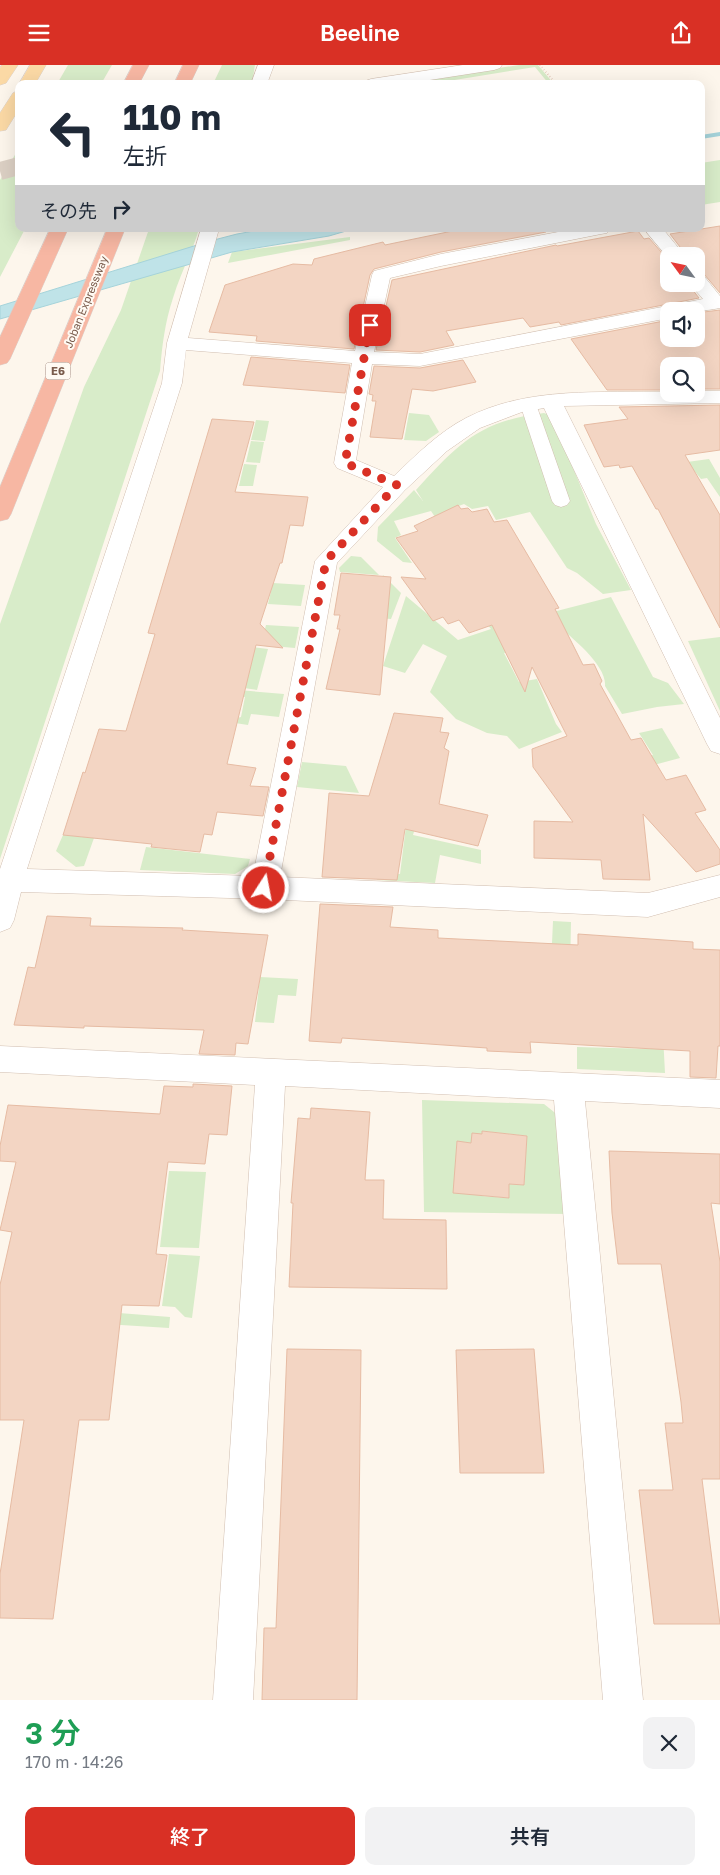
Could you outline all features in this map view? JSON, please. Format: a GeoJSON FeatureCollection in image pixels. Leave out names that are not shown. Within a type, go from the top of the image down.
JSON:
{"type":"FeatureCollection","features":[{"type":"Feature","properties":{"kind":"highway"},"geometry":{"type":"LineString","coordinates":[[133,80],[141,65]]}},
{"type":"Feature","properties":{"kind":"highway"},"geometry":{"type":"LineString","coordinates":[[184,80],[191,65]]}},
{"type":"Feature","properties":{"kind":"highway"},"geometry":{"type":"LineString","coordinates":[[0,359],[58,232]]}},
{"type":"Feature","properties":{"kind":"highway","name":"Joban Expressway"},"geometry":{"type":"LineString","coordinates":[[0,514],[115,232]]}},
{"type":"Feature","properties":{"kind":"main road"},"geometry":{"type":"LineString","coordinates":[[0,80],[10,65]]}},
{"type":"Feature","properties":{"kind":"main road"},"geometry":{"type":"LineString","coordinates":[[29,80],[38,65]]}},
{"type":"Feature","properties":{"kind":"main road"},"geometry":{"type":"LineString","coordinates":[[0,126],[15,102]]}},
{"type":"Feature","properties":{"kind":"street"},"geometry":{"type":"LineString","coordinates":[[260,80],[266,65]]}},
{"type":"Feature","properties":{"kind":"street"},"geometry":{"type":"LineString","coordinates":[[397,80],[494,65]]}},
{"type":"Feature","properties":{"kind":"street"},"geometry":{"type":"LineString","coordinates":[[0,920],[5,882],[172,383],[177,343],[210,232]]}},
{"type":"Feature","properties":{"kind":"street"},"geometry":{"type":"LineString","coordinates":[[397,485],[345,463],[363,358],[381,275],[441,260],[585,232]]}},
{"type":"Feature","properties":{"kind":"street"},"geometry":{"type":"LineString","coordinates":[[656,232],[668,247]]}},
{"type":"Feature","properties":{"kind":"street"},"geometry":{"type":"LineString","coordinates":[[705,288],[718,302]]}},
{"type":"Feature","properties":{"kind":"street"},"geometry":{"type":"LineString","coordinates":[[705,305],[718,302]]}},
{"type":"Feature","properties":{"kind":"street"},"geometry":{"type":"LineString","coordinates":[[177,343],[363,358],[420,360],[660,314]]}},
{"type":"Feature","properties":{"kind":"street"},"geometry":{"type":"LineString","coordinates":[[264,888],[326,561],[397,485],[439,446],[473,423],[517,406],[552,400],[720,397]]}},
{"type":"Feature","properties":{"kind":"street"},"geometry":{"type":"LineString","coordinates":[[552,400],[720,743]]}},
{"type":"Feature","properties":{"kind":"street"},"geometry":{"type":"LineString","coordinates":[[5,882],[264,888],[648,905],[720,886]]}},
{"type":"Feature","properties":{"kind":"street"},"geometry":{"type":"LineString","coordinates":[[0,1059],[720,1094]]}},
{"type":"Feature","properties":{"kind":"street"},"geometry":{"type":"LineString","coordinates":[[233,1700],[271,1073]]}},
{"type":"Feature","properties":{"kind":"street"},"geometry":{"type":"LineString","coordinates":[[568,1088],[623,1700]]}},
{"type":"Feature","properties":{"kind":"lane"},"geometry":{"type":"LineString","coordinates":[[528,404],[561,501]]}},
{"type":"Feature","properties":{"kind":"path"},"geometry":{"type":"LineString","coordinates":[[540,65],[553,80]]}},
{"type":"Feature","properties":{"kind":"green space"},"geometry":{"type":"Polygon","coordinates":[[[68,65],[112,65],[103,80],[59,80],[68,65]]]}},
{"type":"Feature","properties":{"kind":"green space"},"geometry":{"type":"Polygon","coordinates":[[[222,65],[255,65],[253,80],[215,80],[222,65]]]}},
{"type":"Feature","properties":{"kind":"green space"},"geometry":{"type":"Polygon","coordinates":[[[519,65],[538,65],[551,80],[546,80],[535,67],[455,80],[420,80],[519,65]]]}},
{"type":"Feature","properties":{"kind":"green space"},"geometry":{"type":"Polygon","coordinates":[[[15,155],[15,232],[23,232],[0,277],[0,180],[15,155]]]}},
{"type":"Feature","properties":{"kind":"green space"},"geometry":{"type":"Polygon","coordinates":[[[720,160],[720,202],[705,204],[705,162],[720,160]]]}},
{"type":"Feature","properties":{"kind":"green space"},"geometry":{"type":"Polygon","coordinates":[[[148,232],[198,232],[170,307],[164,334],[160,371],[0,859],[0,624],[84,387],[121,310],[148,232]]]}},
{"type":"Feature","properties":{"kind":"green space"},"geometry":{"type":"Polygon","coordinates":[[[350,237],[350,240],[228,263],[232,252],[350,237]]]}},
{"type":"Feature","properties":{"kind":"green space"},"geometry":{"type":"Polygon","coordinates":[[[409,413],[429,415],[439,432],[426,441],[404,440],[409,413]]]}},
{"type":"Feature","properties":{"kind":"green space"},"geometry":{"type":"Polygon","coordinates":[[[544,413],[552,416],[596,524],[631,590],[603,594],[577,573],[567,568],[530,512],[496,520],[488,506],[472,509],[464,504],[448,510],[457,550],[431,511],[394,521],[401,535],[395,538],[412,563],[403,562],[377,541],[378,527],[414,490],[423,501],[416,490],[471,437],[502,422],[544,413]]]}},
{"type":"Feature","properties":{"kind":"green space"},"geometry":{"type":"Polygon","coordinates":[[[256,420],[269,421],[265,441],[251,440],[256,420]]]}},
{"type":"Feature","properties":{"kind":"green space"},"geometry":{"type":"Polygon","coordinates":[[[251,441],[264,442],[260,463],[246,462],[251,441]]]}},
{"type":"Feature","properties":{"kind":"green space"},"geometry":{"type":"Polygon","coordinates":[[[709,459],[720,478],[720,497],[707,478],[701,479],[687,462],[709,459]]]}},
{"type":"Feature","properties":{"kind":"green space"},"geometry":{"type":"Polygon","coordinates":[[[244,464],[257,465],[253,486],[239,486],[244,464]]]}},
{"type":"Feature","properties":{"kind":"green space"},"geometry":{"type":"Polygon","coordinates":[[[351,556],[361,557],[379,575],[340,572],[339,568],[351,556]]]}},
{"type":"Feature","properties":{"kind":"green space"},"geometry":{"type":"Polygon","coordinates":[[[383,575],[401,593],[391,619],[379,618],[379,594],[383,575]]]}},
{"type":"Feature","properties":{"kind":"green space"},"geometry":{"type":"Polygon","coordinates":[[[273,583],[305,585],[301,606],[268,604],[273,583]]]}},
{"type":"Feature","properties":{"kind":"green space"},"geometry":{"type":"Polygon","coordinates":[[[406,596],[458,640],[491,629],[486,623],[549,613],[611,597],[653,677],[668,683],[684,704],[622,714],[605,686],[600,669],[587,652],[556,624],[520,650],[504,653],[519,682],[537,679],[556,724],[562,732],[519,749],[507,736],[487,733],[456,719],[430,692],[447,656],[423,644],[405,673],[383,666],[406,596]]]}},
{"type":"Feature","properties":{"kind":"green space"},"geometry":{"type":"Polygon","coordinates":[[[266,625],[299,627],[295,648],[261,645],[266,625]]]}},
{"type":"Feature","properties":{"kind":"green space"},"geometry":{"type":"Polygon","coordinates":[[[720,637],[720,711],[688,641],[720,637]]]}},
{"type":"Feature","properties":{"kind":"green space"},"geometry":{"type":"Polygon","coordinates":[[[253,647],[268,649],[257,690],[244,688],[253,647]]]}},
{"type":"Feature","properties":{"kind":"green space"},"geometry":{"type":"Polygon","coordinates":[[[204,687],[284,694],[279,717],[251,714],[248,725],[235,723],[237,718],[241,717],[245,697],[202,694],[204,687]]]}},
{"type":"Feature","properties":{"kind":"green space"},"geometry":{"type":"Polygon","coordinates":[[[662,728],[680,758],[650,766],[645,757],[653,755],[639,733],[662,728]]]}},
{"type":"Feature","properties":{"kind":"green space"},"geometry":{"type":"Polygon","coordinates":[[[302,762],[346,766],[359,793],[297,787],[302,762]]]}},
{"type":"Feature","properties":{"kind":"green space"},"geometry":{"type":"Polygon","coordinates":[[[420,811],[413,835],[481,850],[481,864],[440,855],[435,883],[377,880],[379,872],[400,874],[406,826],[420,811]]]}},
{"type":"Feature","properties":{"kind":"green space"},"geometry":{"type":"Polygon","coordinates":[[[63,835],[94,838],[84,866],[76,867],[56,851],[63,835]]]}},
{"type":"Feature","properties":{"kind":"green space"},"geometry":{"type":"Polygon","coordinates":[[[146,847],[250,859],[248,866],[235,874],[140,870],[146,847]]]}},
{"type":"Feature","properties":{"kind":"green space"},"geometry":{"type":"Polygon","coordinates":[[[553,921],[571,922],[570,972],[530,944],[552,943],[553,921]]]}},
{"type":"Feature","properties":{"kind":"green space"},"geometry":{"type":"Polygon","coordinates":[[[260,977],[298,979],[296,996],[278,995],[274,1023],[255,1022],[260,977]]]}},
{"type":"Feature","properties":{"kind":"green space"},"geometry":{"type":"Polygon","coordinates":[[[663,1035],[665,1073],[577,1069],[577,1047],[650,1049],[663,1035]]]}},
{"type":"Feature","properties":{"kind":"green space"},"geometry":{"type":"Polygon","coordinates":[[[422,1100],[544,1104],[559,1116],[569,1214],[424,1212],[422,1100]],[[483,1131],[471,1143],[457,1142],[454,1183],[482,1186],[482,1196],[508,1198],[509,1184],[524,1185],[527,1136],[483,1131]]]}},
{"type":"Feature","properties":{"kind":"green space"},"geometry":{"type":"Polygon","coordinates":[[[169,1171],[206,1172],[199,1248],[160,1247],[169,1171]]]}},
{"type":"Feature","properties":{"kind":"green space"},"geometry":{"type":"Polygon","coordinates":[[[169,1254],[200,1256],[192,1318],[185,1317],[175,1307],[162,1306],[169,1254]]]}},
{"type":"Feature","properties":{"kind":"green space"},"geometry":{"type":"Polygon","coordinates":[[[119,1313],[170,1317],[169,1328],[89,1323],[119,1313]]]}},
{"type":"Feature","properties":{"kind":"water"},"geometry":{"type":"Polygon","coordinates":[[[248,232],[343,232],[232,252],[0,319],[0,306],[248,232]]]}},
{"type":"Feature","properties":{"kind":"building"},"geometry":{"type":"Polygon","coordinates":[[[720,226],[720,293],[705,275],[705,247],[680,247],[670,234],[705,232],[705,228],[720,226]]]}},
{"type":"Feature","properties":{"kind":"building"},"geometry":{"type":"Polygon","coordinates":[[[448,232],[546,232],[441,252],[374,269],[370,275],[354,349],[256,341],[257,336],[209,332],[225,285],[293,264],[312,265],[314,259],[383,242],[385,245],[448,232]]]}},
{"type":"Feature","properties":{"kind":"building"},"geometry":{"type":"Polygon","coordinates":[[[639,232],[644,239],[649,238],[660,251],[660,293],[695,293],[699,298],[679,302],[660,302],[660,306],[561,325],[559,322],[530,327],[523,318],[446,331],[454,345],[420,352],[376,350],[392,280],[556,245],[639,232]]]}},
{"type":"Feature","properties":{"kind":"building"},"geometry":{"type":"Polygon","coordinates":[[[720,310],[720,389],[705,389],[705,357],[660,357],[660,390],[607,390],[571,339],[660,322],[660,347],[705,347],[705,312],[720,310]]]}},
{"type":"Feature","properties":{"kind":"building"},"geometry":{"type":"Polygon","coordinates":[[[251,357],[350,365],[345,393],[243,385],[251,357]]]}},
{"type":"Feature","properties":{"kind":"building"},"geometry":{"type":"Polygon","coordinates":[[[463,360],[476,382],[433,391],[412,389],[402,439],[370,437],[376,401],[372,401],[373,395],[369,394],[374,366],[420,368],[463,360]]]}},
{"type":"Feature","properties":{"kind":"building"},"geometry":{"type":"Polygon","coordinates":[[[720,405],[720,450],[685,455],[720,515],[720,628],[658,509],[656,509],[632,466],[620,468],[619,465],[604,467],[584,425],[628,419],[619,407],[720,405]]]}},
{"type":"Feature","properties":{"kind":"building"},"geometry":{"type":"Polygon","coordinates":[[[212,419],[254,422],[235,492],[308,497],[303,526],[290,525],[282,563],[280,563],[260,624],[283,648],[256,645],[227,764],[256,768],[250,786],[269,787],[263,816],[217,812],[212,835],[204,834],[200,852],[151,847],[152,844],[63,835],[99,729],[126,731],[155,634],[148,633],[212,419]]]}},
{"type":"Feature","properties":{"kind":"building"},"geometry":{"type":"Polygon","coordinates":[[[458,505],[461,509],[468,508],[472,512],[487,509],[494,522],[507,520],[559,608],[555,609],[583,665],[594,664],[602,681],[600,684],[631,740],[641,738],[666,780],[686,775],[706,810],[695,813],[720,850],[720,864],[696,872],[643,814],[650,880],[603,879],[601,860],[534,858],[534,821],[573,822],[533,767],[532,749],[567,736],[532,667],[525,692],[492,625],[469,633],[459,620],[448,624],[443,617],[433,621],[401,577],[426,579],[396,538],[418,531],[414,526],[458,505]]]}},
{"type":"Feature","properties":{"kind":"building"},"geometry":{"type":"Polygon","coordinates":[[[341,573],[391,577],[380,695],[326,689],[340,629],[337,629],[340,615],[334,615],[341,573]]]}},
{"type":"Feature","properties":{"kind":"building"},"geometry":{"type":"Polygon","coordinates":[[[394,713],[443,718],[440,732],[449,733],[444,748],[449,751],[439,804],[488,815],[478,846],[405,829],[397,880],[322,877],[329,793],[369,796],[394,713]]]}},
{"type":"Feature","properties":{"kind":"building"},"geometry":{"type":"Polygon","coordinates":[[[320,904],[393,907],[390,927],[438,930],[438,938],[578,945],[578,934],[693,942],[693,949],[720,950],[720,1046],[718,1046],[716,1078],[690,1077],[690,1051],[530,1042],[531,1053],[487,1051],[487,1048],[342,1038],[341,1043],[309,1041],[320,904]]]}},
{"type":"Feature","properties":{"kind":"building"},"geometry":{"type":"Polygon","coordinates":[[[47,916],[91,918],[90,926],[183,928],[182,930],[268,935],[248,1044],[236,1043],[235,1055],[199,1054],[204,1030],[14,1025],[28,967],[35,968],[47,916]]]}},
{"type":"Feature","properties":{"kind":"building"},"geometry":{"type":"Polygon","coordinates":[[[193,1084],[232,1086],[227,1135],[209,1134],[205,1164],[168,1162],[156,1254],[167,1255],[159,1306],[122,1305],[109,1420],[79,1420],[53,1619],[0,1618],[0,1574],[24,1420],[0,1420],[0,1285],[12,1232],[0,1230],[16,1162],[0,1161],[0,1146],[8,1105],[160,1114],[164,1086],[193,1087],[193,1084]]]}},
{"type":"Feature","properties":{"kind":"building"},"geometry":{"type":"Polygon","coordinates":[[[311,1108],[370,1112],[365,1180],[384,1180],[383,1219],[446,1220],[447,1289],[289,1287],[293,1203],[291,1203],[298,1118],[310,1119],[311,1108]]]}},
{"type":"Feature","properties":{"kind":"building"},"geometry":{"type":"Polygon","coordinates":[[[482,1131],[527,1136],[524,1185],[509,1184],[509,1198],[453,1193],[457,1141],[471,1143],[472,1133],[482,1134],[482,1131]]]}},
{"type":"Feature","properties":{"kind":"building"},"geometry":{"type":"Polygon","coordinates":[[[609,1151],[720,1154],[720,1204],[711,1203],[720,1262],[720,1479],[702,1479],[720,1624],[654,1624],[639,1490],[673,1490],[665,1423],[683,1423],[661,1264],[618,1264],[612,1213],[609,1151]]]}},
{"type":"Feature","properties":{"kind":"building"},"geometry":{"type":"Polygon","coordinates":[[[287,1349],[361,1350],[357,1700],[262,1700],[264,1628],[276,1628],[287,1349]]]}},
{"type":"Feature","properties":{"kind":"building"},"geometry":{"type":"Polygon","coordinates":[[[534,1349],[544,1473],[460,1473],[456,1350],[534,1349]]]}},
{"type":"Feature","properties":{"kind":"waterway"},"geometry":{"type":"LineString","coordinates":[[705,136],[720,134]]}},
{"type":"Feature","properties":{"kind":"tunnel"},"geometry":{"type":"LineString","coordinates":[[0,171],[15,167]]}},
{"type":"Feature","properties":{"kind":"route"},"geometry":{"type":"LineString","coordinates":[[264,888],[326,561],[397,485],[345,463],[370,325]]}}]}
